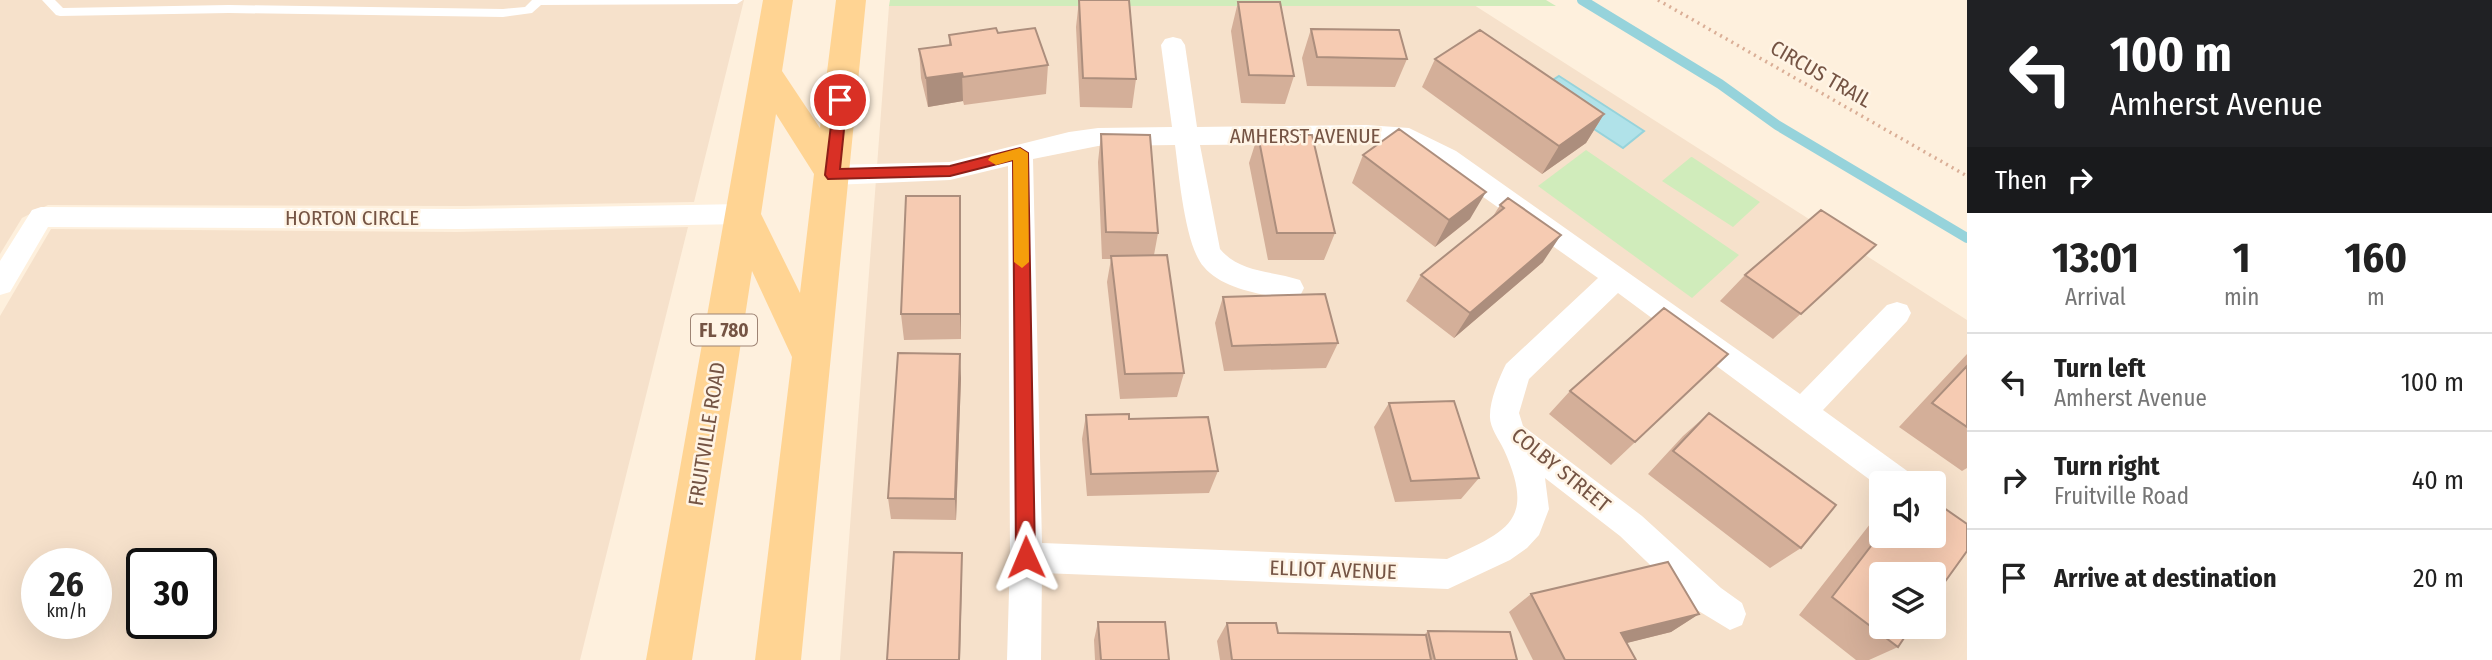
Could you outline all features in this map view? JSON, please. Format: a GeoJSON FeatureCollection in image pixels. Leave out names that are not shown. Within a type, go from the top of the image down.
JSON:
{"type":"FeatureCollection","features":[{"type":"Feature","properties":{"kind":"main road","name":"FRUITVILLE ROAD"},"geometry":{"type":"LineString","coordinates":[[668,660],[778,0]]}},
{"type":"Feature","properties":{"kind":"main road"},"geometry":{"type":"LineString","coordinates":[[778,660],[851,0]]}},
{"type":"Feature","properties":{"kind":"main road"},"geometry":{"type":"LineString","coordinates":[[766,72],[833,175]]}},
{"type":"Feature","properties":{"kind":"main road"},"geometry":{"type":"LineString","coordinates":[[743,214],[813,360]]}},
{"type":"Feature","properties":{"kind":"street"},"geometry":{"type":"LineString","coordinates":[[1173,45],[1184,136],[1203,238],[1214,261],[1243,277],[1269,286],[1290,288]]}},
{"type":"Feature","properties":{"kind":"street","name":"AMHERST AVENUE"},"geometry":{"type":"LineString","coordinates":[[833,175],[950,171],[1020,153],[1098,138],[1366,134],[1409,138],[1447,158],[1617,277],[1883,471]]}},
{"type":"Feature","properties":{"kind":"street"},"geometry":{"type":"LineString","coordinates":[[1020,153],[1026,557],[1024,660]]}},
{"type":"Feature","properties":{"kind":"street","name":"HORTON CIRCLE"},"geometry":{"type":"LineString","coordinates":[[0,285],[41,217],[461,219],[743,214]]}},
{"type":"Feature","properties":{"kind":"street","name":"COLBY STREET"},"geometry":{"type":"LineString","coordinates":[[1617,277],[1516,373],[1504,413],[1511,435],[1631,526],[1709,599],[1730,614]]}},
{"type":"Feature","properties":{"kind":"street"},"geometry":{"type":"LineString","coordinates":[[1802,412],[1897,313]]}},
{"type":"Feature","properties":{"kind":"street","name":"ELLIOT AVENUE"},"geometry":{"type":"LineString","coordinates":[[1026,557],[1073,561],[1448,574],[1489,556],[1524,533],[1537,505],[1526,462],[1511,435]]}},
{"type":"Feature","properties":{"kind":"lane"},"geometry":{"type":"LineString","coordinates":[[48,0],[60,12],[231,5],[503,13],[528,10],[539,0],[737,0]]}},
{"type":"Feature","properties":{"kind":"path","name":"CIRCUS TRAIL"},"geometry":{"type":"LineString","coordinates":[[1658,0],[1967,176]]}},
{"type":"Feature","properties":{"kind":"shaded area"},"geometry":{"type":"Polygon","coordinates":[[[0,0],[744,0],[694,202],[465,206],[48,205],[22,218],[0,254],[0,0]]]}},
{"type":"Feature","properties":{"kind":"shaded area"},"geometry":{"type":"Polygon","coordinates":[[[1474,5],[1967,320],[1967,660],[840,660],[889,6],[1474,5]]]}},
{"type":"Feature","properties":{"kind":"shaded area"},"geometry":{"type":"Polygon","coordinates":[[[688,227],[580,660],[0,660],[0,316],[51,229],[457,232],[688,227]]]}},
{"type":"Feature","properties":{"kind":"green space"},"geometry":{"type":"Polygon","coordinates":[[[890,0],[1546,0],[1556,6],[889,6],[890,0]]]}},
{"type":"Feature","properties":{"kind":"green space"},"geometry":{"type":"Polygon","coordinates":[[[1586,150],[1739,255],[1692,298],[1538,186],[1586,150]]]}},
{"type":"Feature","properties":{"kind":"green space"},"geometry":{"type":"Polygon","coordinates":[[[1691,157],[1760,202],[1733,227],[1662,181],[1691,157]]]}},
{"type":"Feature","properties":{"kind":"water"},"geometry":{"type":"Polygon","coordinates":[[[1559,76],[1644,131],[1623,148],[1536,91],[1559,76]]]}},
{"type":"Feature","properties":{"kind":"building"},"geometry":{"type":"Polygon","coordinates":[[[1079,0],[1129,0],[1136,79],[1083,78],[1079,0]]]}},
{"type":"Feature","properties":{"kind":"building"},"geometry":{"type":"Polygon","coordinates":[[[1238,2],[1280,2],[1294,76],[1249,75],[1238,2]]]}},
{"type":"Feature","properties":{"kind":"building"},"geometry":{"type":"Polygon","coordinates":[[[996,28],[998,33],[1035,28],[1048,65],[963,77],[962,73],[926,78],[919,49],[951,45],[949,35],[996,28]]]}},
{"type":"Feature","properties":{"kind":"building"},"geometry":{"type":"Polygon","coordinates":[[[1311,29],[1399,30],[1407,59],[1317,57],[1311,29]]]}},
{"type":"Feature","properties":{"kind":"building"},"geometry":{"type":"Polygon","coordinates":[[[1480,30],[1604,114],[1559,146],[1435,59],[1480,30]]]}},
{"type":"Feature","properties":{"kind":"building"},"geometry":{"type":"Polygon","coordinates":[[[1399,129],[1486,192],[1449,220],[1363,155],[1399,129]]]}},
{"type":"Feature","properties":{"kind":"building"},"geometry":{"type":"Polygon","coordinates":[[[1101,134],[1150,135],[1158,233],[1106,232],[1101,134]]]}},
{"type":"Feature","properties":{"kind":"building"},"geometry":{"type":"Polygon","coordinates":[[[1258,135],[1312,135],[1335,233],[1277,233],[1258,135]]]}},
{"type":"Feature","properties":{"kind":"building"},"geometry":{"type":"Polygon","coordinates":[[[906,196],[960,196],[960,314],[901,314],[906,196]]]}},
{"type":"Feature","properties":{"kind":"building"},"geometry":{"type":"Polygon","coordinates":[[[1508,198],[1561,235],[1470,313],[1421,275],[1504,208],[1500,205],[1508,198]]]}},
{"type":"Feature","properties":{"kind":"building"},"geometry":{"type":"Polygon","coordinates":[[[1821,210],[1876,245],[1801,314],[1745,275],[1821,210]]]}},
{"type":"Feature","properties":{"kind":"building"},"geometry":{"type":"Polygon","coordinates":[[[1167,255],[1184,373],[1125,374],[1111,256],[1167,255]]]}},
{"type":"Feature","properties":{"kind":"building"},"geometry":{"type":"Polygon","coordinates":[[[1325,294],[1338,343],[1232,346],[1223,297],[1325,294]]]}},
{"type":"Feature","properties":{"kind":"building"},"geometry":{"type":"Polygon","coordinates":[[[1664,308],[1728,354],[1635,442],[1570,391],[1664,308]]]}},
{"type":"Feature","properties":{"kind":"building"},"geometry":{"type":"Polygon","coordinates":[[[898,353],[960,354],[955,499],[888,498],[898,353]]]}},
{"type":"Feature","properties":{"kind":"building"},"geometry":{"type":"Polygon","coordinates":[[[1967,366],[1967,427],[1932,403],[1967,366]]]}},
{"type":"Feature","properties":{"kind":"building"},"geometry":{"type":"Polygon","coordinates":[[[1454,401],[1479,478],[1411,481],[1389,403],[1454,401]]]}},
{"type":"Feature","properties":{"kind":"building"},"geometry":{"type":"Polygon","coordinates":[[[1709,413],[1836,505],[1801,548],[1673,451],[1709,413]]]}},
{"type":"Feature","properties":{"kind":"building"},"geometry":{"type":"Polygon","coordinates":[[[1129,414],[1129,419],[1208,417],[1218,471],[1091,474],[1086,415],[1129,414]]]}},
{"type":"Feature","properties":{"kind":"building"},"geometry":{"type":"Polygon","coordinates":[[[1946,509],[1967,524],[1967,551],[1946,580],[1946,562],[1869,562],[1869,625],[1832,597],[1870,548],[1946,548],[1946,509]]]}},
{"type":"Feature","properties":{"kind":"building"},"geometry":{"type":"Polygon","coordinates":[[[894,552],[962,553],[959,660],[887,660],[894,552]]]}},
{"type":"Feature","properties":{"kind":"building"},"geometry":{"type":"Polygon","coordinates":[[[1668,562],[1699,614],[1621,633],[1636,660],[1565,660],[1531,594],[1668,562]]]}},
{"type":"Feature","properties":{"kind":"building"},"geometry":{"type":"Polygon","coordinates":[[[1098,622],[1165,622],[1169,660],[1101,660],[1098,622]]]}},
{"type":"Feature","properties":{"kind":"building"},"geometry":{"type":"Polygon","coordinates":[[[1227,623],[1276,623],[1278,633],[1426,635],[1431,660],[1232,660],[1227,623]]]}},
{"type":"Feature","properties":{"kind":"building"},"geometry":{"type":"Polygon","coordinates":[[[1428,631],[1510,632],[1517,660],[1435,660],[1428,631]]]}},
{"type":"Feature","properties":{"kind":"building"},"geometry":{"type":"Polygon","coordinates":[[[1887,639],[1903,639],[1898,647],[1887,639]]]}},
{"type":"Feature","properties":{"kind":"waterway"},"geometry":{"type":"LineString","coordinates":[[1582,0],[1720,84],[1777,125],[1967,238]]}},
{"type":"Feature","properties":{"kind":"slow traffic"},"geometry":{"type":"LineString","coordinates":[[996,160],[1020,153],[1022,262]]}},
{"type":"Feature","properties":{"kind":"route"},"geometry":{"type":"LineString","coordinates":[[840,100],[833,175],[950,171],[1020,153],[1026,557]]}}]}
